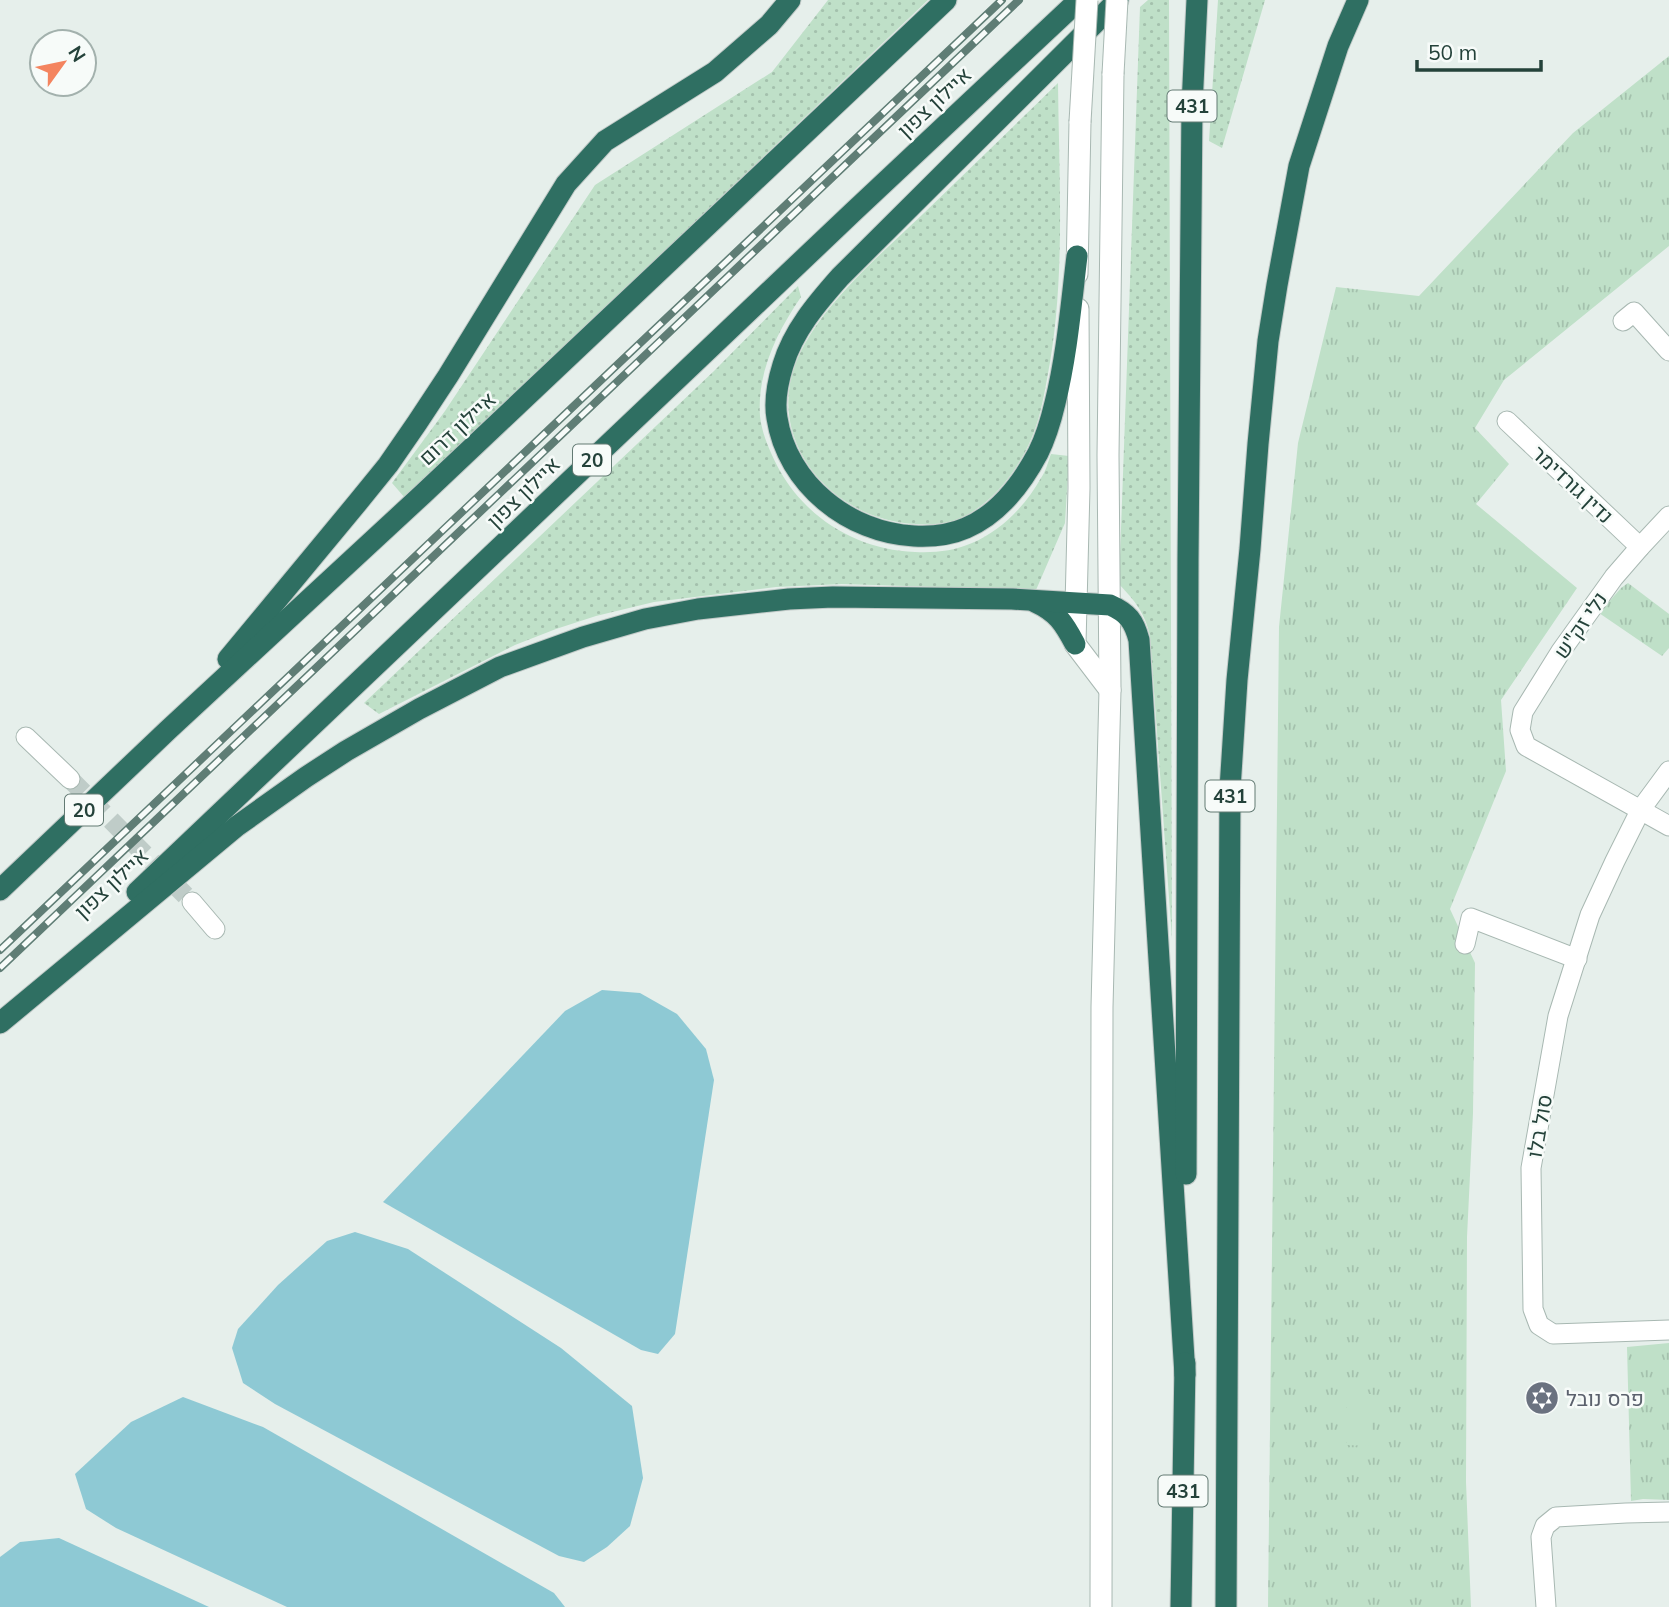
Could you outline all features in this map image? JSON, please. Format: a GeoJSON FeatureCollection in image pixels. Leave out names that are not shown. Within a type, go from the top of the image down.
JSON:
{"type":"FeatureCollection","features":[{"type":"Feature","properties":{"kind":"highway"},"geometry":{"type":"LineString","coordinates":[[168,730],[388,465],[448,376],[566,184],[605,141],[715,72],[769,25],[790,0]]}},
{"type":"Feature","properties":{"kind":"highway","name":"איילון דרום"},"geometry":{"type":"LineString","coordinates":[[0,890],[168,730],[434,485],[946,0]]}},
{"type":"Feature","properties":{"kind":"highway","name":"איילון צפון"},"geometry":{"type":"LineString","coordinates":[[0,1022],[1079,0]]}},
{"type":"Feature","properties":{"kind":"highway"},"geometry":{"type":"LineString","coordinates":[[1077,256],[1063,370],[1047,432],[1020,483],[998,507],[975,523],[957,531],[927,537],[889,533],[854,521],[829,504],[806,482],[787,450],[776,415],[784,363],[802,325],[840,277],[1118,0]]}},
{"type":"Feature","properties":{"kind":"highway","name":"431"},"geometry":{"type":"LineString","coordinates":[[1181,1607],[1185,1375],[1192,106],[1197,0]]}},
{"type":"Feature","properties":{"kind":"highway","name":"431"},"geometry":{"type":"LineString","coordinates":[[1226,1607],[1230,789],[1237,680],[1268,341],[1289,213],[1300,166],[1338,46],[1358,0]]}},
{"type":"Feature","properties":{"kind":"highway"},"geometry":{"type":"LineString","coordinates":[[0,1022],[226,834],[270,802],[346,751],[500,667],[583,637],[645,619],[698,609],[789,599],[833,597],[1030,600],[1110,605],[1123,611],[1130,619],[1139,640],[1185,1375]]}},
{"type":"Feature","properties":{"kind":"highway"},"geometry":{"type":"LineString","coordinates":[[1030,600],[1048,608],[1063,622],[1075,644]]}},
{"type":"Feature","properties":{"kind":"highway"},"geometry":{"type":"LineString","coordinates":[[1228,1247],[1236,1607]]}},
{"type":"Feature","properties":{"kind":"street"},"geometry":{"type":"LineString","coordinates":[[1087,0],[1080,122],[1077,256],[1079,488],[1075,644],[1110,690]]}},
{"type":"Feature","properties":{"kind":"street"},"geometry":{"type":"LineString","coordinates":[[1101,1607],[1102,1007],[1110,690],[1108,442],[1113,74],[1118,0]]}},
{"type":"Feature","properties":{"kind":"street"},"geometry":{"type":"LineString","coordinates":[[1623,321],[1634,312],[1669,351]]}},
{"type":"Feature","properties":{"kind":"street","name":"נדין גורדימר"},"geometry":{"type":"LineString","coordinates":[[1507,421],[1640,547]]}},
{"type":"Feature","properties":{"kind":"street","name":"נלי זק\"ש"},"geometry":{"type":"LineString","coordinates":[[1641,809],[1526,746],[1520,730],[1523,712],[1593,605],[1669,516]]}},
{"type":"Feature","properties":{"kind":"street"},"geometry":{"type":"LineString","coordinates":[[26,737],[70,779]]}},
{"type":"Feature","properties":{"kind":"street","name":"סול בלו"},"geometry":{"type":"LineString","coordinates":[[1669,771],[1641,809],[1590,915],[1558,1016],[1531,1168],[1533,1309],[1539,1325],[1553,1334],[1669,1330]]}},
{"type":"Feature","properties":{"kind":"street"},"geometry":{"type":"LineString","coordinates":[[1641,809],[1669,826]]}},
{"type":"Feature","properties":{"kind":"street"},"geometry":{"type":"LineString","coordinates":[[192,902],[215,929]]}},
{"type":"Feature","properties":{"kind":"street"},"geometry":{"type":"LineString","coordinates":[[1465,944],[1471,919],[1577,959]]}},
{"type":"Feature","properties":{"kind":"street"},"geometry":{"type":"LineString","coordinates":[[1546,1607],[1541,1537],[1545,1526],[1556,1517],[1669,1512]]}},
{"type":"Feature","properties":{"kind":"green space"},"geometry":{"type":"Polygon","coordinates":[[[828,0],[928,0],[405,498],[392,483],[445,411],[595,185],[772,72],[828,0]]]}},
{"type":"Feature","properties":{"kind":"green space"},"geometry":{"type":"Polygon","coordinates":[[[1148,0],[1169,0],[1172,939],[1150,636],[1139,608],[1119,584],[1140,7],[1148,0]]]}},
{"type":"Feature","properties":{"kind":"green space"},"geometry":{"type":"Polygon","coordinates":[[[1218,0],[1265,0],[1222,148],[1209,141],[1218,0]]]}},
{"type":"Feature","properties":{"kind":"green space"},"geometry":{"type":"Polygon","coordinates":[[[1669,56],[1669,246],[1504,380],[1475,428],[1509,464],[1476,504],[1577,588],[1501,700],[1506,771],[1450,909],[1475,963],[1473,1113],[1467,1237],[1466,1482],[1471,1607],[1268,1607],[1279,627],[1298,443],[1336,287],[1419,296],[1573,133],[1669,56]]]}},
{"type":"Feature","properties":{"kind":"green space"},"geometry":{"type":"Polygon","coordinates":[[[1058,83],[1060,232],[1057,306],[1044,395],[1029,444],[1001,487],[982,505],[961,518],[939,524],[916,524],[887,520],[859,509],[835,494],[815,474],[799,450],[790,424],[789,395],[795,365],[805,344],[833,303],[1058,83]]]}},
{"type":"Feature","properties":{"kind":"green space"},"geometry":{"type":"Polygon","coordinates":[[[798,286],[801,297],[770,353],[760,400],[761,423],[770,451],[792,488],[820,518],[855,538],[894,550],[944,551],[972,543],[993,532],[1020,507],[1035,488],[1051,454],[1069,456],[1065,523],[1036,590],[842,584],[776,587],[654,602],[596,616],[515,645],[379,714],[364,703],[714,371],[798,286]]]}},
{"type":"Feature","properties":{"kind":"green space"},"geometry":{"type":"Polygon","coordinates":[[[1628,583],[1669,614],[1669,648],[1662,656],[1599,613],[1628,583]]]}},
{"type":"Feature","properties":{"kind":"green space"},"geometry":{"type":"Polygon","coordinates":[[[1669,1343],[1669,1500],[1631,1501],[1627,1347],[1669,1343]]]}},
{"type":"Feature","properties":{"kind":"green space"},"geometry":{"type":"Polygon","coordinates":[[[1347,1394],[1372,1394],[1372,1446],[1347,1445],[1347,1394]]]}},
{"type":"Feature","properties":{"kind":"water"},"geometry":{"type":"Polygon","coordinates":[[[602,990],[640,993],[677,1014],[706,1049],[714,1080],[675,1334],[658,1354],[641,1350],[383,1202],[565,1011],[602,990]]]}},
{"type":"Feature","properties":{"kind":"water"},"geometry":{"type":"Polygon","coordinates":[[[355,1232],[408,1249],[561,1348],[632,1406],[643,1478],[630,1526],[607,1547],[584,1562],[559,1556],[275,1404],[243,1383],[232,1348],[238,1329],[278,1285],[327,1241],[355,1232]]]}},
{"type":"Feature","properties":{"kind":"water"},"geometry":{"type":"Polygon","coordinates":[[[183,1397],[263,1427],[554,1593],[565,1607],[287,1607],[116,1528],[86,1509],[75,1474],[131,1422],[183,1397]]]}},
{"type":"Feature","properties":{"kind":"water"},"geometry":{"type":"Polygon","coordinates":[[[59,1538],[209,1607],[0,1607],[0,1557],[20,1542],[59,1538]]]}},
{"type":"Feature","properties":{"kind":"tunnel"},"geometry":{"type":"LineString","coordinates":[[70,779],[192,902]]}},
{"type":"Feature","properties":{"kind":"railway"},"geometry":{"type":"LineString","coordinates":[[0,950],[1002,0]]}},
{"type":"Feature","properties":{"kind":"railway"},"geometry":{"type":"LineString","coordinates":[[0,968],[1019,0]]}},
{"type":"Feature","properties":{"kind":"place","name":"פרס נובל"},"geometry":{"type":"Point","coordinates":[1542,1398]}}]}
